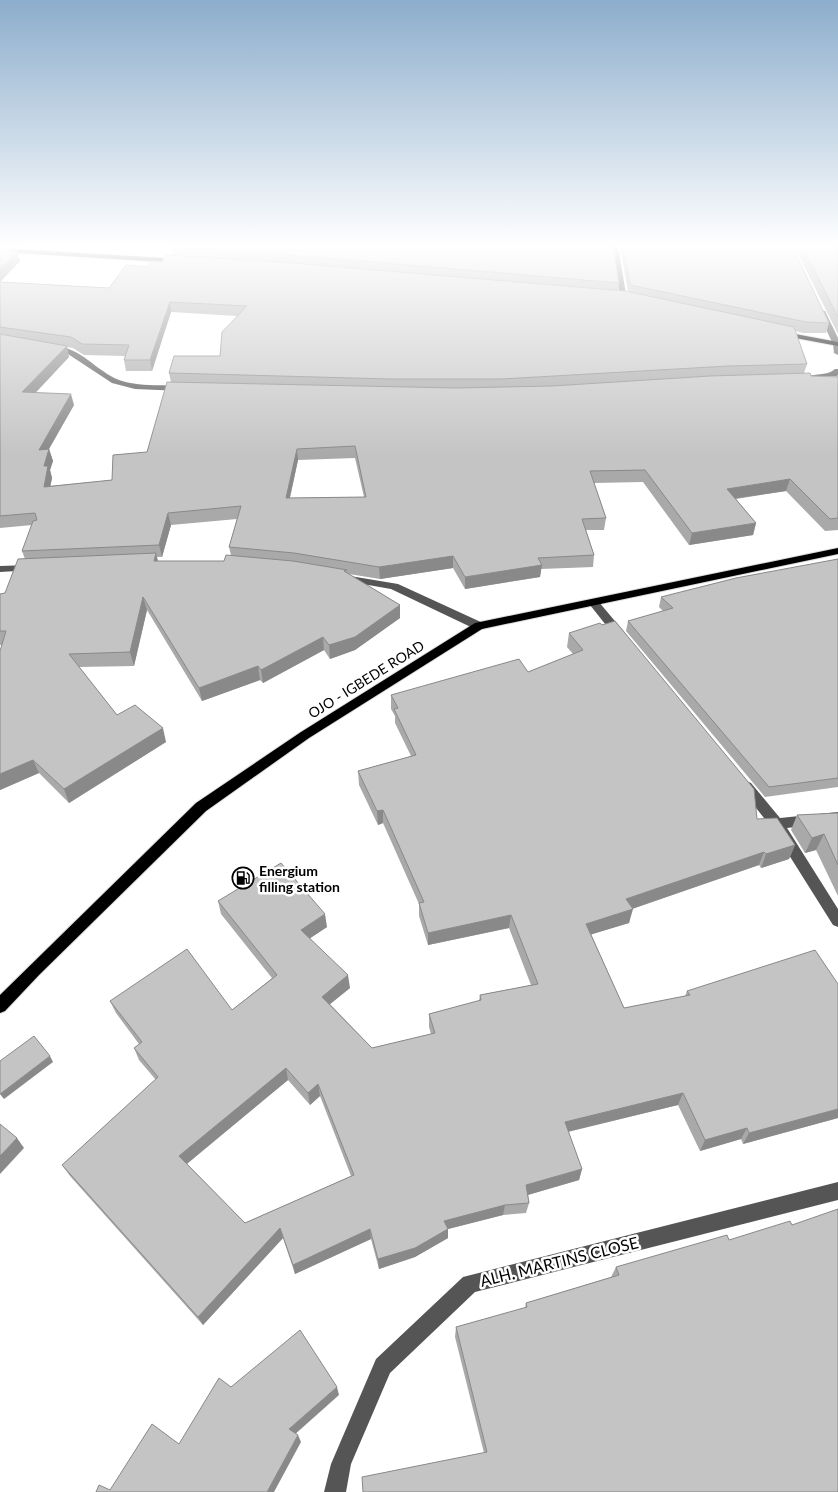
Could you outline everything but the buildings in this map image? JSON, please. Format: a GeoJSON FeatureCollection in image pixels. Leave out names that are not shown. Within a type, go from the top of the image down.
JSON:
{"type":"FeatureCollection","features":[{"type":"Feature","properties":{"kind":"main road"},"geometry":{"type":"LineString","coordinates":[[769,330],[838,344]]}},
{"type":"Feature","properties":{"kind":"main road","name":"OJO - IGBEDE ROAD"},"geometry":{"type":"LineString","coordinates":[[0,1006],[34,970],[201,807],[304,735],[479,626],[838,551]]}},
{"type":"Feature","properties":{"kind":"street"},"geometry":{"type":"LineString","coordinates":[[824,316],[838,344],[838,352]]}},
{"type":"Feature","properties":{"kind":"street"},"geometry":{"type":"LineString","coordinates":[[44,347],[70,352],[115,381],[135,386],[194,389]]}},
{"type":"Feature","properties":{"kind":"street"},"geometry":{"type":"LineString","coordinates":[[804,378],[832,376],[838,371]]}},
{"type":"Feature","properties":{"kind":"street"},"geometry":{"type":"LineString","coordinates":[[0,569],[40,567]]}},
{"type":"Feature","properties":{"kind":"street"},"geometry":{"type":"LineString","coordinates":[[335,576],[394,586],[479,626]]}},
{"type":"Feature","properties":{"kind":"street"},"geometry":{"type":"LineString","coordinates":[[594,603],[632,649]]}},
{"type":"Feature","properties":{"kind":"street"},"geometry":{"type":"LineString","coordinates":[[739,778],[777,824],[838,921]]}},
{"type":"Feature","properties":{"kind":"street"},"geometry":{"type":"LineString","coordinates":[[777,824],[838,817]]}},
{"type":"Feature","properties":{"kind":"street","name":"ALH. MARTINS CLOSE"},"geometry":{"type":"LineString","coordinates":[[335,1492],[341,1464],[383,1366],[470,1284],[838,1191]]}},
{"type":"Feature","properties":{"kind":"place","name":"Energium filling station"},"geometry":{"type":"Point","coordinates":[243,878]}}]}
